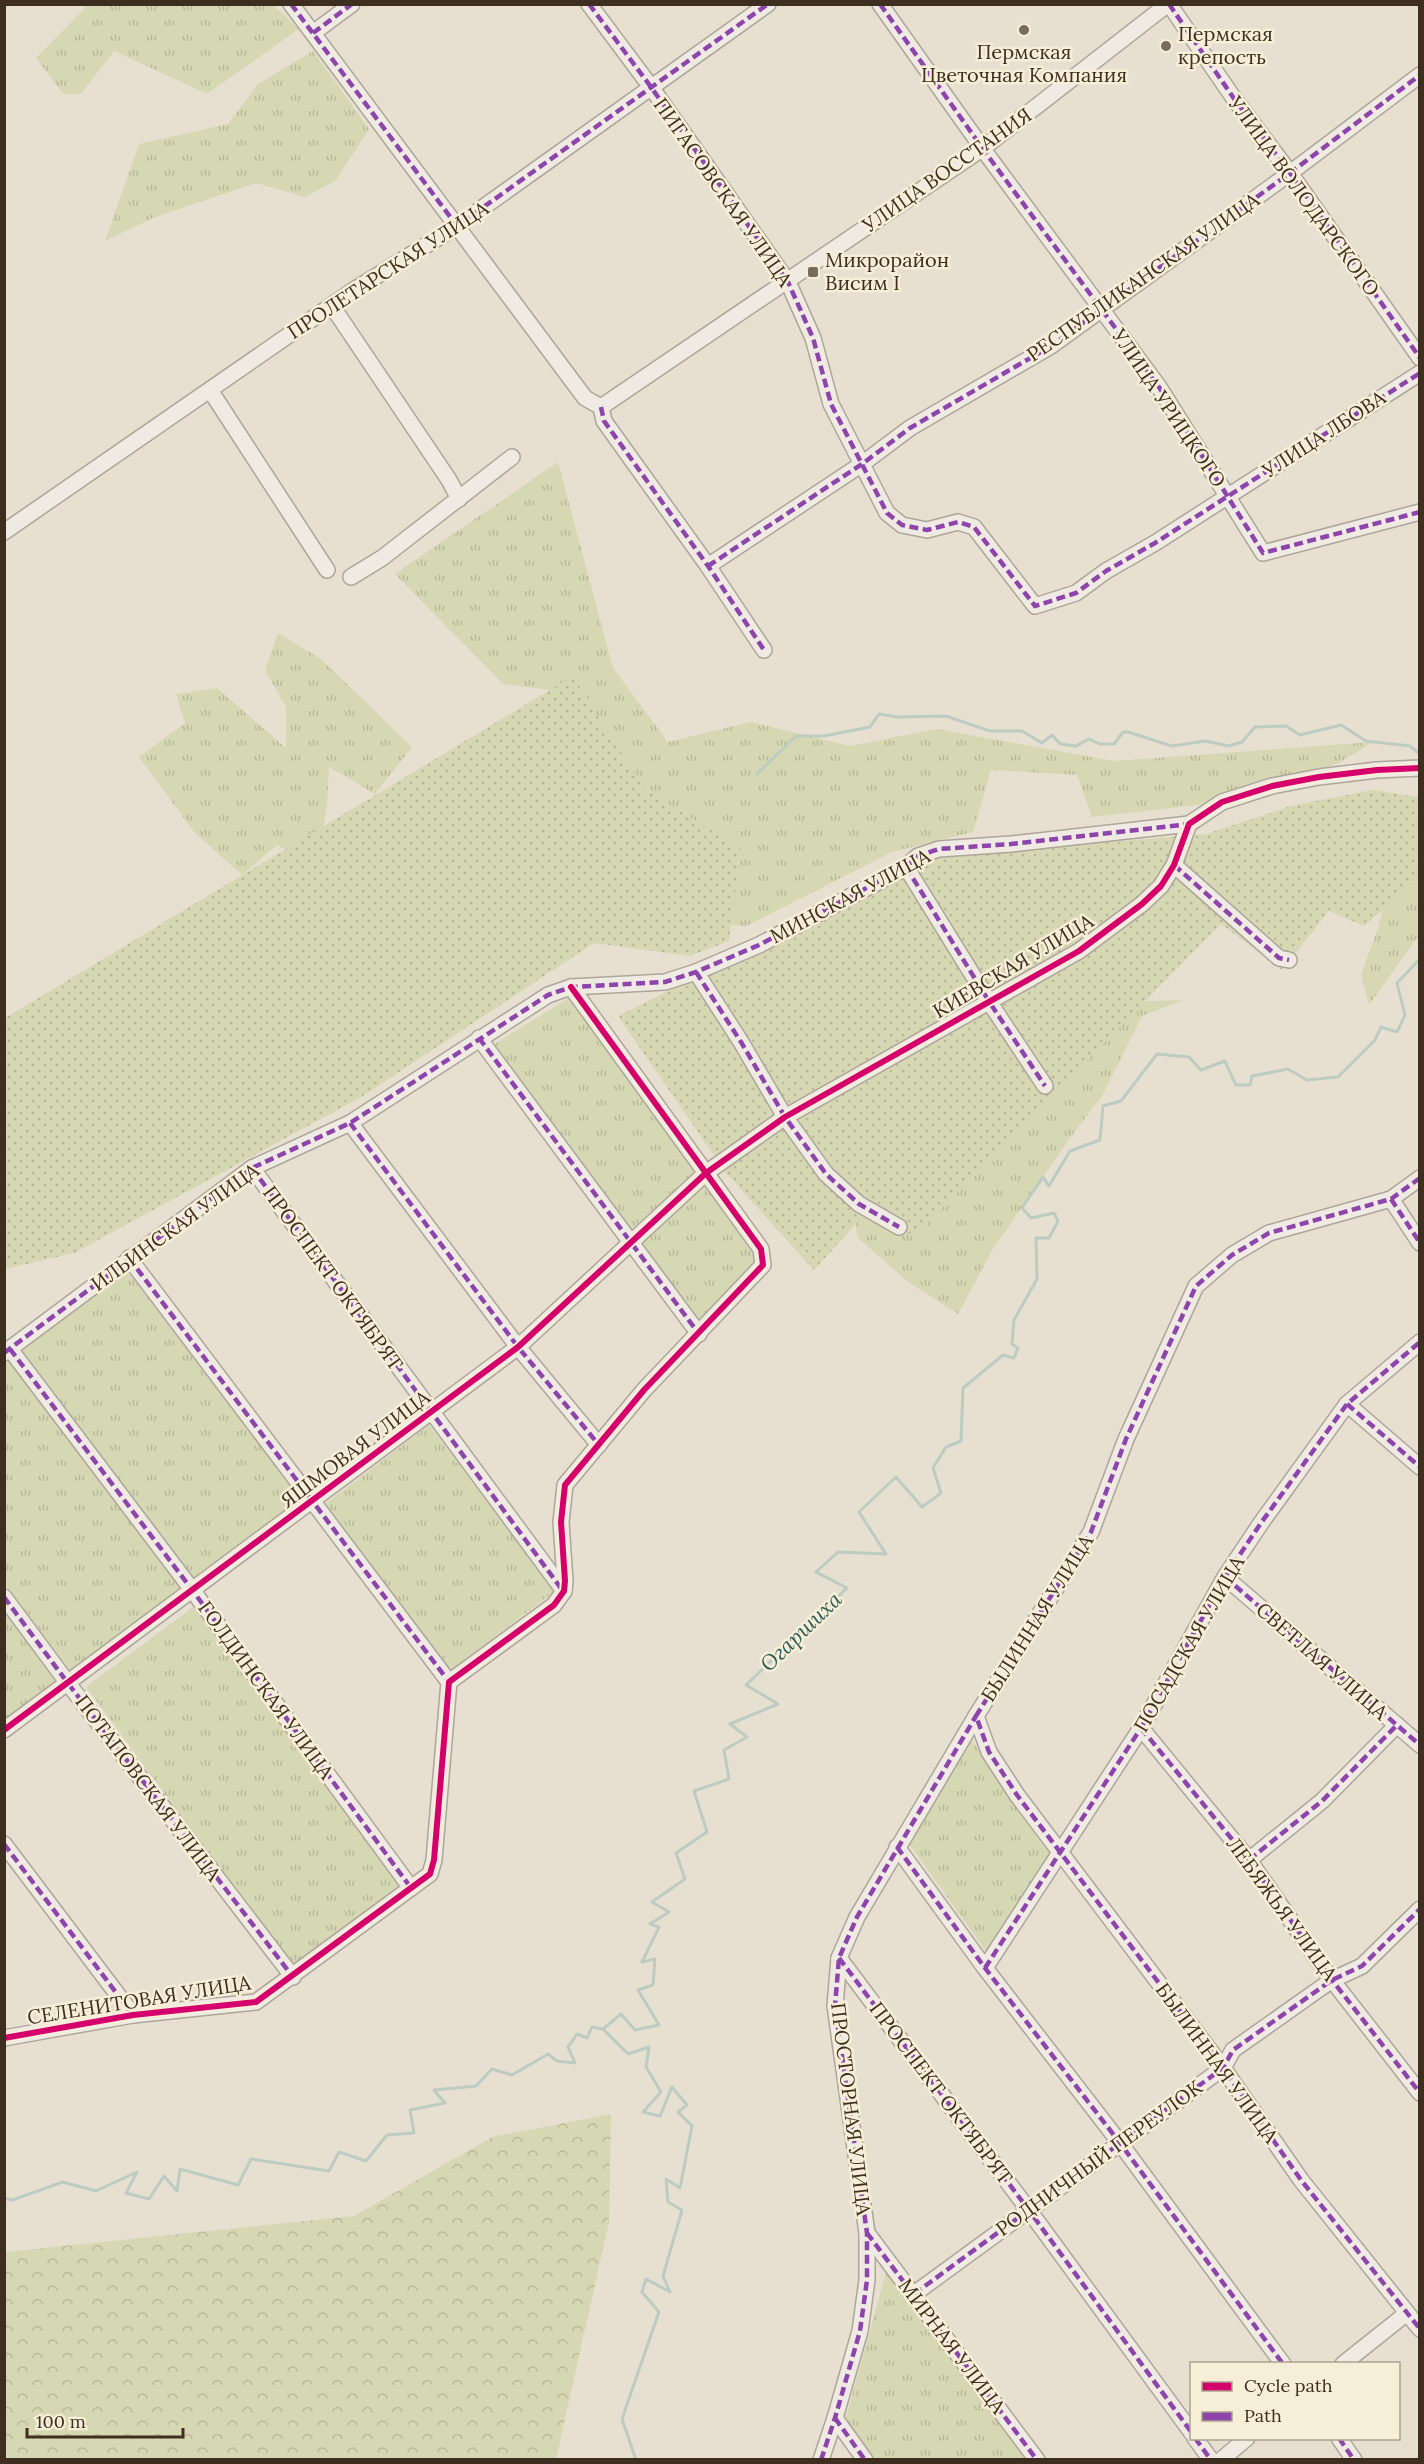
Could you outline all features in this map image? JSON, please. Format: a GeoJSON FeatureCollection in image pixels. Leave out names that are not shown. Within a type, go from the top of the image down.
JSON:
{"type":"FeatureCollection","features":[{"type":"Feature","properties":{"kind":"street"},"geometry":{"type":"LineString","coordinates":[[291,4],[585,398],[601,408],[604,420],[708,566],[764,650]]}},
{"type":"Feature","properties":{"kind":"street"},"geometry":{"type":"LineString","coordinates":[[313,33],[352,4]]}},
{"type":"Feature","properties":{"kind":"street","name":"ПИГАСОВСКАЯ УЛИЦА"},"geometry":{"type":"LineString","coordinates":[[588,4],[651,87],[788,282],[813,338],[831,404],[887,513],[902,525],[927,530],[958,522],[974,527],[1035,606]]}},
{"type":"Feature","properties":{"kind":"street","name":"ПРОЛЕТАРСКАЯ УЛИЦА"},"geometry":{"type":"LineString","coordinates":[[4,532],[332,306],[457,226],[768,4]]}},
{"type":"Feature","properties":{"kind":"street","name":"УЛИЦА УРИЦКОГО"},"geometry":{"type":"LineString","coordinates":[[880,4],[1159,387],[1263,553],[1419,512]]}},
{"type":"Feature","properties":{"kind":"street","name":"УЛИЦА ВОССТАНИЯ"},"geometry":{"type":"LineString","coordinates":[[601,408],[983,148],[1168,4]]}},
{"type":"Feature","properties":{"kind":"street","name":"УЛИЦА ВОЛОДАРСКОГО"},"geometry":{"type":"LineString","coordinates":[[1168,4],[1419,357]]}},
{"type":"Feature","properties":{"kind":"street","name":"РЕСПУБЛИКАНСКАЯ УЛИЦА"},"geometry":{"type":"LineString","coordinates":[[708,566],[862,464],[910,428],[1051,346],[1290,173],[1419,75]]}},
{"type":"Feature","properties":{"kind":"street"},"geometry":{"type":"LineString","coordinates":[[332,306],[459,498]]}},
{"type":"Feature","properties":{"kind":"street","name":"УЛИЦА ЛБОВА"},"geometry":{"type":"LineString","coordinates":[[1035,606],[1076,593],[1106,571],[1419,373]]}},
{"type":"Feature","properties":{"kind":"street"},"geometry":{"type":"LineString","coordinates":[[210,390],[327,570]]}},
{"type":"Feature","properties":{"kind":"street"},"geometry":{"type":"LineString","coordinates":[[351,578],[382,558],[512,457]]}},
{"type":"Feature","properties":{"kind":"street"},"geometry":{"type":"LineString","coordinates":[[1188,824],[1222,802],[1272,786],[1319,777],[1419,768]]}},
{"type":"Feature","properties":{"kind":"street","name":"КИЕВСКАЯ УЛИЦА"},"geometry":{"type":"LineString","coordinates":[[706,1173],[785,1117],[1079,951],[1161,886],[1174,865],[1188,824]]}},
{"type":"Feature","properties":{"kind":"street","name":"МИНСКАЯ УЛИЦА"},"geometry":{"type":"LineString","coordinates":[[571,987],[665,982],[696,972],[759,945],[906,867],[918,856],[939,849],[1011,844],[1188,824]]}},
{"type":"Feature","properties":{"kind":"street"},"geometry":{"type":"LineString","coordinates":[[1174,865],[1279,958],[1289,960]]}},
{"type":"Feature","properties":{"kind":"street"},"geometry":{"type":"LineString","coordinates":[[906,867],[990,1003],[1045,1086]]}},
{"type":"Feature","properties":{"kind":"street"},"geometry":{"type":"LineString","coordinates":[[696,972],[785,1117],[826,1174],[859,1204],[898,1227]]}},
{"type":"Feature","properties":{"kind":"street"},"geometry":{"type":"LineString","coordinates":[[129,1257],[449,1682],[554,1605],[564,1591],[565,1581],[561,1507],[565,1485],[644,1390],[763,1265],[761,1249],[571,987]]}},
{"type":"Feature","properties":{"kind":"street","name":"ИЛЬИНСКАЯ УЛИЦА"},"geometry":{"type":"LineString","coordinates":[[7,1351],[129,1257],[252,1168],[350,1124],[548,995],[571,987]]}},
{"type":"Feature","properties":{"kind":"street"},"geometry":{"type":"LineString","coordinates":[[479,1038],[629,1243],[699,1334]]}},
{"type":"Feature","properties":{"kind":"street"},"geometry":{"type":"LineString","coordinates":[[350,1124],[518,1347],[598,1445]]}},
{"type":"Feature","properties":{"kind":"street","name":"ПРОСПЕКТ ОКТЯБРЯТ"},"geometry":{"type":"LineString","coordinates":[[252,1168],[564,1591]]}},
{"type":"Feature","properties":{"kind":"street","name":"ЯШМОВАЯ УЛИЦА"},"geometry":{"type":"LineString","coordinates":[[4,1730],[518,1347],[706,1173]]}},
{"type":"Feature","properties":{"kind":"street","name":"БЫЛИННАЯ УЛИЦА"},"geometry":{"type":"LineString","coordinates":[[1419,1178],[1391,1199],[1269,1233],[1232,1255],[1196,1286],[1126,1439],[1091,1532],[976,1716],[989,1752],[1017,1795],[1223,2068],[1301,2180],[1419,2330]]}},
{"type":"Feature","properties":{"kind":"street"},"geometry":{"type":"LineString","coordinates":[[1391,1199],[1419,1243]]}},
{"type":"Feature","properties":{"kind":"street","name":"ПОСАДСКАЯ УЛИЦА"},"geometry":{"type":"LineString","coordinates":[[985,1968],[1141,1728],[1225,1577],[1347,1404],[1419,1342]]}},
{"type":"Feature","properties":{"kind":"street","name":"ГОЛДИНСКАЯ УЛИЦА"},"geometry":{"type":"LineString","coordinates":[[7,1351],[193,1591],[411,1888]]}},
{"type":"Feature","properties":{"kind":"street"},"geometry":{"type":"LineString","coordinates":[[1347,1404],[1419,1467]]}},
{"type":"Feature","properties":{"kind":"street","name":"СВЕТЛАЯ УЛИЦА"},"geometry":{"type":"LineString","coordinates":[[1225,1577],[1419,1745]]}},
{"type":"Feature","properties":{"kind":"street","name":"ПОТАПОВСКАЯ УЛИЦА"},"geometry":{"type":"LineString","coordinates":[[4,1597],[66,1682],[293,1977]]}},
{"type":"Feature","properties":{"kind":"street","name":"СЕЛЕНИТОВАЯ УЛИЦА"},"geometry":{"type":"LineString","coordinates":[[4,2038],[132,2015],[256,2002],[430,1874],[434,1860],[449,1682]]}},
{"type":"Feature","properties":{"kind":"street","name":"ПРОСТОРНАЯ УЛИЦА"},"geometry":{"type":"LineString","coordinates":[[821,2460],[860,2331],[867,2280],[867,2233],[835,2006],[839,1958],[857,1917],[976,1716]]}},
{"type":"Feature","properties":{"kind":"street"},"geometry":{"type":"LineString","coordinates":[[1249,1860],[1322,1801],[1397,1725]]}},
{"type":"Feature","properties":{"kind":"street","name":"ЛЕБЯЖЬЯ УЛИЦА"},"geometry":{"type":"LineString","coordinates":[[1141,1728],[1249,1860],[1332,1980],[1419,2093]]}},
{"type":"Feature","properties":{"kind":"street"},"geometry":{"type":"LineString","coordinates":[[4,1844],[132,2015]]}},
{"type":"Feature","properties":{"kind":"street"},"geometry":{"type":"LineString","coordinates":[[897,1847],[985,1968],[1120,2143],[1282,2362]]}},
{"type":"Feature","properties":{"kind":"street","name":"РОДНИЧНЫЙ ПЕРЕУЛОК"},"geometry":{"type":"LineString","coordinates":[[914,2294],[1223,2068],[1233,2050],[1332,1980],[1362,1966],[1419,1909]]}},
{"type":"Feature","properties":{"kind":"street","name":"ПРОСПЕКТ ОКТЯБРЯТ"},"geometry":{"type":"LineString","coordinates":[[839,1958],[1028,2209],[1190,2432]]}},
{"type":"Feature","properties":{"kind":"street","name":"МИРНАЯ УЛИЦА"},"geometry":{"type":"LineString","coordinates":[[867,2233],[1037,2460]]}},
{"type":"Feature","properties":{"kind":"street"},"geometry":{"type":"LineString","coordinates":[[1346,2362],[1407,2313]]}},
{"type":"Feature","properties":{"kind":"street"},"geometry":{"type":"LineString","coordinates":[[835,2418],[865,2460]]}},
{"type":"Feature","properties":{"kind":"street"},"geometry":{"type":"LineString","coordinates":[[1196,2440],[1211,2460]]}},
{"type":"Feature","properties":{"kind":"street"},"geometry":{"type":"LineString","coordinates":[[1221,2460],[1246,2440]]}},
{"type":"Feature","properties":{"kind":"street"},"geometry":{"type":"LineString","coordinates":[[1339,2440],[1354,2460]]}},
{"type":"Feature","properties":{"kind":"green space"},"geometry":{"type":"Polygon","coordinates":[[[85,5],[273,5],[299,29],[207,94],[114,51],[81,94],[63,94],[36,58],[85,8],[85,5]]]}},
{"type":"Feature","properties":{"kind":"green space"},"geometry":{"type":"Polygon","coordinates":[[[313,51],[369,129],[336,180],[305,197],[256,183],[155,217],[105,241],[139,144],[228,124],[258,84],[313,51]]]}},
{"type":"Feature","properties":{"kind":"green space"},"geometry":{"type":"Polygon","coordinates":[[[558,462],[613,668],[668,742],[751,722],[850,746],[937,729],[1114,761],[1373,742],[1337,764],[1198,805],[1092,817],[1077,775],[991,770],[973,832],[892,852],[746,926],[716,924],[549,690],[503,684],[395,574],[558,462]]]}},
{"type":"Feature","properties":{"kind":"green space"},"geometry":{"type":"Polygon","coordinates":[[[278,633],[321,659],[412,747],[375,794],[329,767],[327,805],[318,864],[277,845],[242,875],[195,833],[139,757],[185,723],[176,694],[217,688],[286,748],[286,707],[265,670],[278,633]]]}},
{"type":"Feature","properties":{"kind":"green space"},"geometry":{"type":"Polygon","coordinates":[[[573,676],[644,789],[741,848],[729,941],[690,956],[594,943],[363,1096],[74,1253],[5,1269],[5,1018],[573,676]]]}},
{"type":"Feature","properties":{"kind":"green space"},"geometry":{"type":"Polygon","coordinates":[[[1372,790],[1419,797],[1419,879],[1364,926],[1329,911],[1282,970],[1221,924],[915,1236],[866,1213],[814,1270],[726,1173],[618,1016],[939,856],[1206,834],[1291,806],[1372,790]]]}},
{"type":"Feature","properties":{"kind":"green space"},"geometry":{"type":"Polygon","coordinates":[[[1419,857],[1419,935],[1369,1005],[1361,974],[1378,929],[1385,897],[1419,857]]]}},
{"type":"Feature","properties":{"kind":"green space"},"geometry":{"type":"Polygon","coordinates":[[[570,997],[698,1170],[629,1231],[495,1044],[570,997]]]}},
{"type":"Feature","properties":{"kind":"green space"},"geometry":{"type":"Polygon","coordinates":[[[1184,1000],[1142,1016],[1102,1096],[993,1249],[958,1314],[908,1282],[857,1237],[848,1152],[1089,1003],[1184,1000]]]}},
{"type":"Feature","properties":{"kind":"green space"},"geometry":{"type":"Polygon","coordinates":[[[706,1185],[757,1259],[697,1323],[639,1244],[706,1185]]]}},
{"type":"Feature","properties":{"kind":"green space"},"geometry":{"type":"Polygon","coordinates":[[[126,1270],[302,1500],[192,1580],[21,1348],[126,1270]]]}},
{"type":"Feature","properties":{"kind":"green space"},"geometry":{"type":"Polygon","coordinates":[[[12,1360],[181,1589],[70,1672],[5,1584],[4,1365],[12,1360]]]}},
{"type":"Feature","properties":{"kind":"green space"},"geometry":{"type":"Polygon","coordinates":[[[429,1425],[555,1591],[449,1671],[324,1505],[429,1425]]]}},
{"type":"Feature","properties":{"kind":"green space"},"geometry":{"type":"Polygon","coordinates":[[[193,1607],[399,1886],[292,1966],[86,1687],[193,1607]]]}},
{"type":"Feature","properties":{"kind":"green space"},"geometry":{"type":"Polygon","coordinates":[[[4,1610],[57,1682],[4,1720],[4,1610]]]}},
{"type":"Feature","properties":{"kind":"green space"},"geometry":{"type":"Polygon","coordinates":[[[970,1738],[1052,1851],[986,1951],[909,1844],[970,1738]]]}},
{"type":"Feature","properties":{"kind":"green space"},"geometry":{"type":"Polygon","coordinates":[[[611,2114],[609,2222],[556,2459],[5,2459],[5,2252],[354,2216],[492,2137],[611,2114]]]}},
{"type":"Feature","properties":{"kind":"green space"},"geometry":{"type":"Polygon","coordinates":[[[887,2269],[1026,2459],[874,2459],[845,2421],[887,2269]]]}},
{"type":"Feature","properties":{"kind":"waterway"},"geometry":{"type":"LineString","coordinates":[[757,774],[796,736],[824,736],[870,727],[879,714],[897,717],[946,716],[990,731],[1022,731],[1042,743],[1052,735],[1060,744],[1076,746],[1089,739],[1100,744],[1114,744],[1123,732],[1172,746],[1205,741],[1229,746],[1242,742],[1255,727],[1286,726],[1300,735],[1341,725],[1366,741],[1410,746],[1420,754]]}},
{"type":"Feature","properties":{"kind":"waterway","name":"Огаршиха"},"geometry":{"type":"LineString","coordinates":[[636,2460],[622,2419],[659,2312],[642,2292],[646,2279],[670,2292],[663,2276],[682,2210],[668,2202],[666,2179],[680,2188],[692,2126],[678,2112],[687,2105],[672,2087],[660,2116],[643,2112],[661,2092],[646,2067],[649,2047],[628,2054],[603,2029],[621,2014],[635,2030],[659,2025],[638,1990],[653,1985],[655,1959],[642,1962],[659,1927],[650,1924],[669,1912],[652,1902],[685,1879],[676,1853],[707,1832],[694,1791],[729,1779],[724,1750],[747,1737],[730,1724],[778,1704],[746,1685],[847,1588],[816,1572],[838,1552],[886,1554],[859,1512],[896,1477],[922,1507],[941,1493],[933,1468],[946,1447],[961,1441],[963,1388],[1003,1355],[1014,1358],[1018,1348],[1012,1344],[1014,1320],[1037,1279],[1036,1238],[1049,1238],[1058,1221],[1054,1213],[1031,1218],[1022,1208],[1043,1177],[1049,1186],[1070,1151],[1100,1140],[1103,1106],[1121,1101],[1157,1054],[1189,1057],[1201,1070],[1225,1061],[1236,1085],[1250,1085],[1252,1076],[1288,1069],[1307,1080],[1338,1077],[1375,1040],[1381,1027],[1397,1032],[1405,1015],[1397,983],[1420,959]]}},
{"type":"Feature","properties":{"kind":"waterway"},"geometry":{"type":"LineString","coordinates":[[4,2198],[12,2200],[63,2182],[96,2191],[137,2172],[126,2193],[149,2199],[164,2176],[177,2191],[180,2169],[238,2185],[251,2159],[329,2171],[339,2152],[366,2161],[387,2135],[414,2133],[410,2110],[445,2103],[434,2090],[476,2086],[492,2069],[512,2075],[548,2054],[557,2061],[575,2063],[568,2047],[577,2034],[587,2038],[592,2027],[603,2029]]}},
{"type":"Feature","properties":{"kind":"marked path"},"geometry":{"type":"LineString","coordinates":[[291,4],[457,226],[768,4]]}},
{"type":"Feature","properties":{"kind":"marked path"},"geometry":{"type":"LineString","coordinates":[[313,33],[352,4]]}},
{"type":"Feature","properties":{"kind":"marked path"},"geometry":{"type":"LineString","coordinates":[[589,4],[651,87],[788,282],[813,338],[831,404],[887,513],[902,525],[927,530],[958,522],[974,527],[1035,606],[1076,593],[1106,571],[1155,543],[1420,373]]}},
{"type":"Feature","properties":{"kind":"marked path"},"geometry":{"type":"LineString","coordinates":[[880,4],[988,156],[1159,387],[1263,553],[1420,512]]}},
{"type":"Feature","properties":{"kind":"marked path"},"geometry":{"type":"LineString","coordinates":[[1169,4],[1420,358]]}},
{"type":"Feature","properties":{"kind":"marked path"},"geometry":{"type":"LineString","coordinates":[[708,566],[862,464],[910,428],[1051,346],[1290,173],[1420,75]]}},
{"type":"Feature","properties":{"kind":"marked path"},"geometry":{"type":"LineString","coordinates":[[601,407],[604,421],[708,566],[764,650]]}},
{"type":"Feature","properties":{"kind":"marked path"},"geometry":{"type":"LineString","coordinates":[[4,1353],[252,1168],[350,1123],[548,995],[571,987],[665,982],[696,972],[759,945],[906,867],[918,856],[939,849],[1011,844],[1189,824]]}},
{"type":"Feature","properties":{"kind":"marked path"},"geometry":{"type":"LineString","coordinates":[[1174,865],[1279,958],[1289,960]]}},
{"type":"Feature","properties":{"kind":"marked path"},"geometry":{"type":"LineString","coordinates":[[906,867],[990,1003],[1045,1086]]}},
{"type":"Feature","properties":{"kind":"marked path"},"geometry":{"type":"LineString","coordinates":[[696,972],[785,1117],[826,1174],[859,1204],[899,1227]]}},
{"type":"Feature","properties":{"kind":"marked path"},"geometry":{"type":"LineString","coordinates":[[479,1038],[699,1334]]}},
{"type":"Feature","properties":{"kind":"marked path"},"geometry":{"type":"LineString","coordinates":[[350,1123],[518,1347],[599,1445]]}},
{"type":"Feature","properties":{"kind":"marked path"},"geometry":{"type":"LineString","coordinates":[[252,1168],[563,1591]]}},
{"type":"Feature","properties":{"kind":"marked path"},"geometry":{"type":"LineString","coordinates":[[1420,1178],[1391,1199],[1269,1233],[1232,1255],[1196,1286],[1126,1439],[1091,1532],[976,1716],[989,1752],[1017,1795],[1223,2068],[1301,2180],[1420,2329]]}},
{"type":"Feature","properties":{"kind":"marked path"},"geometry":{"type":"LineString","coordinates":[[1391,1199],[1420,1243]]}},
{"type":"Feature","properties":{"kind":"marked path"},"geometry":{"type":"LineString","coordinates":[[129,1258],[449,1682]]}},
{"type":"Feature","properties":{"kind":"marked path"},"geometry":{"type":"LineString","coordinates":[[985,1968],[1141,1728],[1225,1577],[1261,1523],[1347,1404],[1420,1342]]}},
{"type":"Feature","properties":{"kind":"marked path"},"geometry":{"type":"LineString","coordinates":[[10,1349],[193,1591],[411,1888]]}},
{"type":"Feature","properties":{"kind":"marked path"},"geometry":{"type":"LineString","coordinates":[[1347,1404],[1420,1467]]}},
{"type":"Feature","properties":{"kind":"marked path"},"geometry":{"type":"LineString","coordinates":[[1225,1577],[1420,1745]]}},
{"type":"Feature","properties":{"kind":"marked path"},"geometry":{"type":"LineString","coordinates":[[4,1597],[293,1977]]}},
{"type":"Feature","properties":{"kind":"marked path"},"geometry":{"type":"LineString","coordinates":[[821,2460],[860,2331],[867,2280],[867,2233],[835,2006],[839,1958],[857,1917],[976,1716]]}},
{"type":"Feature","properties":{"kind":"marked path"},"geometry":{"type":"LineString","coordinates":[[1249,1860],[1322,1801],[1397,1725]]}},
{"type":"Feature","properties":{"kind":"marked path"},"geometry":{"type":"LineString","coordinates":[[1141,1728],[1249,1860],[1332,1980],[1420,2093]]}},
{"type":"Feature","properties":{"kind":"marked path"},"geometry":{"type":"LineString","coordinates":[[4,1844],[133,2015]]}},
{"type":"Feature","properties":{"kind":"marked path"},"geometry":{"type":"LineString","coordinates":[[897,1847],[985,1968],[1120,2143],[1282,2362]]}},
{"type":"Feature","properties":{"kind":"marked path"},"geometry":{"type":"LineString","coordinates":[[914,2294],[1223,2068],[1233,2050],[1332,1980],[1362,1966],[1420,1909]]}},
{"type":"Feature","properties":{"kind":"marked path"},"geometry":{"type":"LineString","coordinates":[[839,1958],[1028,2209],[1190,2430]]}},
{"type":"Feature","properties":{"kind":"marked path"},"geometry":{"type":"LineString","coordinates":[[867,2233],[1037,2460]]}},
{"type":"Feature","properties":{"kind":"marked path"},"geometry":{"type":"LineString","coordinates":[[835,2418],[865,2460]]}},
{"type":"Feature","properties":{"kind":"marked path"},"geometry":{"type":"LineString","coordinates":[[1196,2440],[1211,2460]]}},
{"type":"Feature","properties":{"kind":"marked path"},"geometry":{"type":"LineString","coordinates":[[1340,2440],[1354,2460]]}},
{"type":"Feature","properties":{"kind":"cycle path"},"geometry":{"type":"LineString","coordinates":[[4,1730],[518,1347],[706,1173],[785,1117],[1079,951],[1142,904],[1161,886],[1174,865],[1189,824],[1222,802],[1272,786],[1319,777],[1377,770],[1420,768]]}},
{"type":"Feature","properties":{"kind":"cycle path"},"geometry":{"type":"LineString","coordinates":[[4,2038],[133,2015],[256,2002],[430,1874],[434,1860],[449,1682],[554,1605],[564,1591],[565,1581],[561,1522],[565,1485],[644,1390],[763,1265],[761,1249],[571,987]]}},
{"type":"Feature","properties":{"kind":"place","name":"Пермская Цветочная Компания"},"geometry":{"type":"Point","coordinates":[1024,30]}},
{"type":"Feature","properties":{"kind":"place","name":"Пермская крепость"},"geometry":{"type":"Point","coordinates":[1166,46]}},
{"type":"Feature","properties":{"kind":"place","name":"Микрорайон Висим I"},"geometry":{"type":"Point","coordinates":[813,272]}}]}
